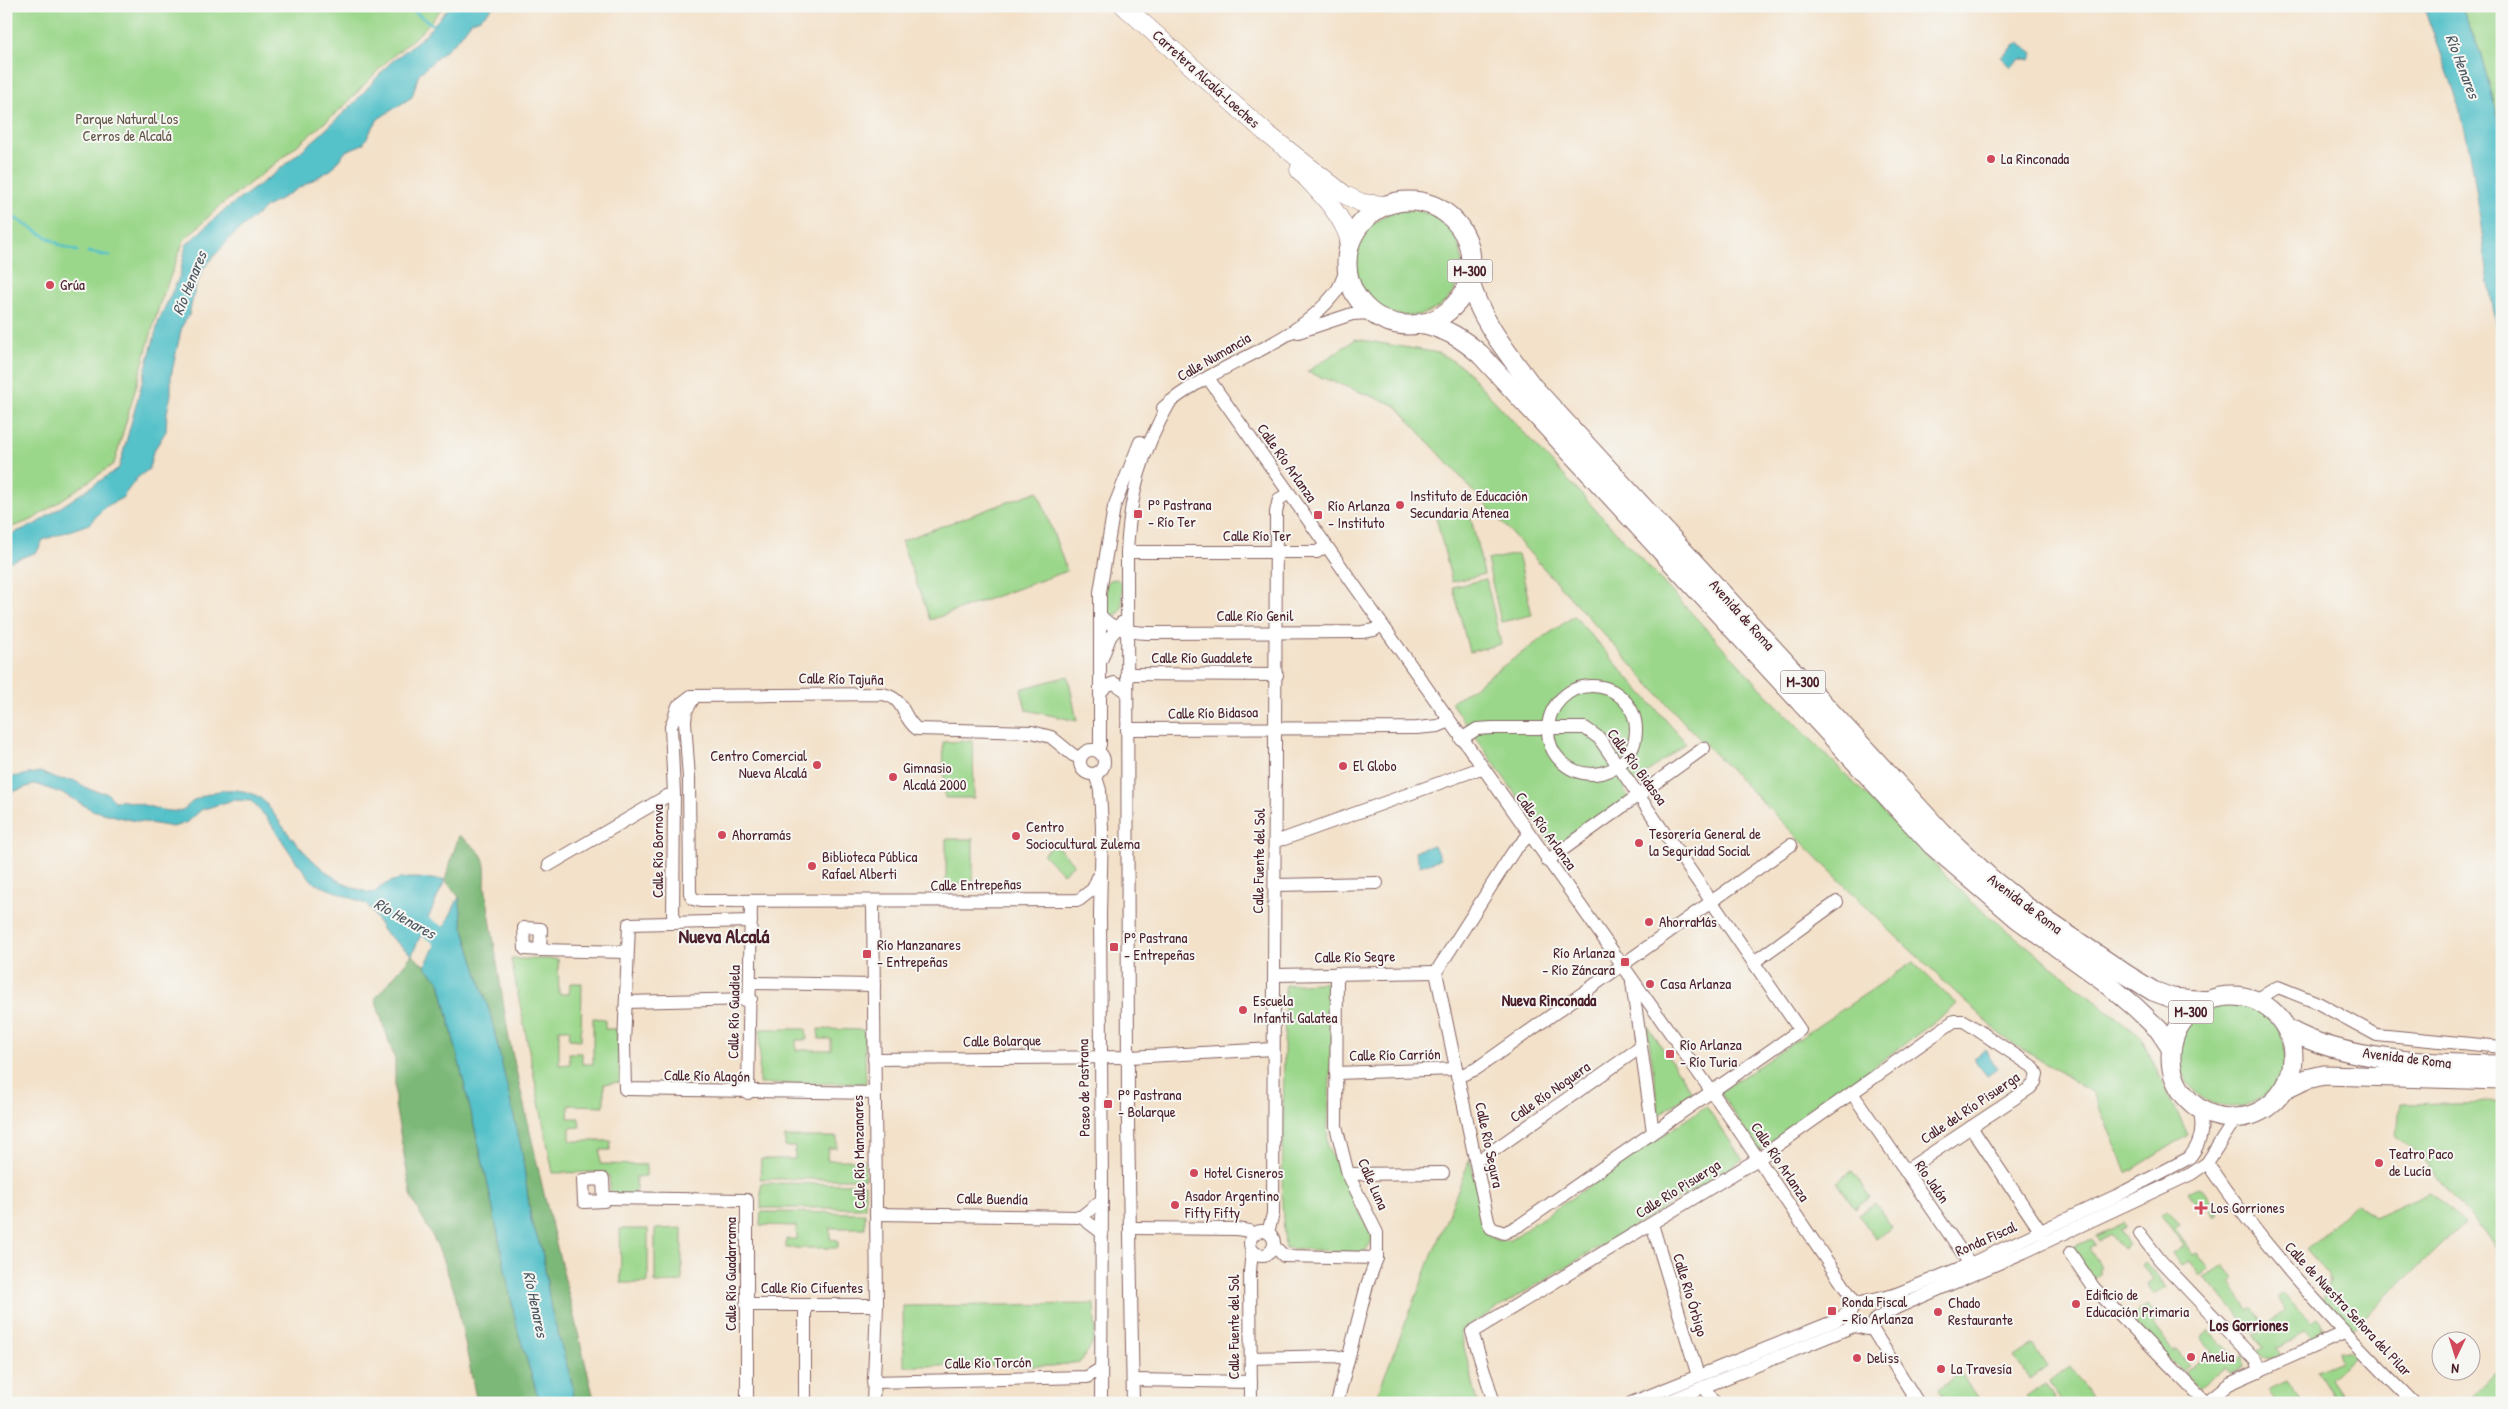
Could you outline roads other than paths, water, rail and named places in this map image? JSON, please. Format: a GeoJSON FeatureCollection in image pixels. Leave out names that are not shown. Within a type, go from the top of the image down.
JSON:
{"type":"FeatureCollection","features":[{"type":"Feature","properties":{"kind":"main road","name":"Carretera Alcalá-Loeches"},"geometry":{"type":"LineString","coordinates":[[1124,6],[1265,132],[1345,195],[1362,203],[1386,205]]}},
{"type":"Feature","properties":{"kind":"main road","name":"Carretera Alcalá-Loeches"},"geometry":{"type":"LineString","coordinates":[[1265,132],[1330,205],[1346,228],[1350,242]]}},
{"type":"Feature","properties":{"kind":"main road","name":"M-300"},"geometry":{"type":"LineString","coordinates":[[1404,200],[1423,202],[1441,209],[1457,222],[1468,240],[1472,260],[1470,279],[1463,295],[1452,308],[1438,318],[1422,324],[1404,325],[1387,321],[1372,313],[1360,300],[1351,285],[1347,268],[1350,242],[1358,226],[1370,213],[1386,205],[1404,200]]}},
{"type":"Feature","properties":{"kind":"main road","name":"Avenida de Roma"},"geometry":{"type":"LineString","coordinates":[[1470,279],[1476,302],[1484,316],[1532,386],[1941,832],[1990,878],[2025,906],[2127,975],[2154,991],[2172,998],[2208,1001]]}},
{"type":"Feature","properties":{"kind":"main road","name":"Avenida de Roma"},"geometry":{"type":"LineString","coordinates":[[1422,324],[1442,328],[1459,336],[1480,354],[1932,844],[2018,919],[2103,980],[2129,1002],[2159,1030],[2171,1048]]}},
{"type":"Feature","properties":{"kind":"main road","name":"M-300"},"geometry":{"type":"LineString","coordinates":[[2224,996],[2240,996],[2256,1000],[2273,1011],[2286,1028],[2292,1044],[2293,1062],[2284,1090],[2272,1104],[2256,1113],[2239,1118],[2218,1116],[2199,1108],[2186,1096],[2176,1082],[2171,1066],[2171,1048],[2175,1033],[2183,1020],[2194,1009],[2208,1001],[2224,996]]}},
{"type":"Feature","properties":{"kind":"main road","name":"Avenida de Roma"},"geometry":{"type":"LineString","coordinates":[[2286,1028],[2303,1038],[2366,1054],[2449,1064],[2502,1065]]}},
{"type":"Feature","properties":{"kind":"main road","name":"Avenida de Roma"},"geometry":{"type":"LineString","coordinates":[[2284,1090],[2307,1079],[2324,1075],[2502,1080]]}},
{"type":"Feature","properties":{"kind":"street","name":"Calle Numancia"},"geometry":{"type":"LineString","coordinates":[[1170,402],[1312,317],[1336,292],[1347,268]]}},
{"type":"Feature","properties":{"kind":"street","name":"Calle Numancia"},"geometry":{"type":"LineString","coordinates":[[1274,341],[1352,314],[1372,313]]}},
{"type":"Feature","properties":{"kind":"street","name":"Calle Río Arlanza"},"geometry":{"type":"LineString","coordinates":[[1208,378],[1448,722],[1758,1158],[1857,1306]]}},
{"type":"Feature","properties":{"kind":"street"},"geometry":{"type":"LineString","coordinates":[[1133,1403],[1131,1228],[1126,1057],[1129,1011],[1127,674],[1124,626],[1130,511],[1139,468],[1147,446],[1170,402]]}},
{"type":"Feature","properties":{"kind":"street"},"geometry":{"type":"LineString","coordinates":[[1098,751],[1100,744],[1101,692],[1099,646],[1100,592],[1109,528],[1121,487],[1152,418],[1170,402]]}},
{"type":"Feature","properties":{"kind":"street","name":"Calle Fuente del Sol"},"geometry":{"type":"LineString","coordinates":[[1268,1232],[1273,1214],[1277,632],[1276,512],[1279,499],[1288,494]]}},
{"type":"Feature","properties":{"kind":"street","name":"Calle Río Ter"},"geometry":{"type":"LineString","coordinates":[[1127,552],[1317,552],[1326,546]]}},
{"type":"Feature","properties":{"kind":"street"},"geometry":{"type":"LineString","coordinates":[[1103,574],[1115,570],[1122,572],[1127,577]]}},
{"type":"Feature","properties":{"kind":"street"},"geometry":{"type":"LineString","coordinates":[[1100,615],[1124,626]]}},
{"type":"Feature","properties":{"kind":"street","name":"Calle Río Genil"},"geometry":{"type":"LineString","coordinates":[[1124,626],[1147,634],[1362,632],[1374,630],[1381,625]]}},
{"type":"Feature","properties":{"kind":"street"},"geometry":{"type":"LineString","coordinates":[[1101,660],[1110,637],[1124,626]]}},
{"type":"Feature","properties":{"kind":"street","name":"Calle Río Guadalete"},"geometry":{"type":"LineString","coordinates":[[1127,674],[1276,675]]}},
{"type":"Feature","properties":{"kind":"street"},"geometry":{"type":"LineString","coordinates":[[1101,692],[1106,686],[1114,684],[1126,691]]}},
{"type":"Feature","properties":{"kind":"street"},"geometry":{"type":"LineString","coordinates":[[1592,687],[1608,689],[1622,697],[1632,710],[1637,725],[1633,748],[1617,766],[1594,773],[1570,770],[1553,752],[1548,728],[1551,715],[1562,699],[1576,690],[1592,687]]}},
{"type":"Feature","properties":{"kind":"street","name":"Calle Río Tajuña"},"geometry":{"type":"LineString","coordinates":[[695,696],[884,694],[893,696],[900,702],[904,714],[917,730],[1032,732],[1051,737],[1073,755],[1080,758]]}},
{"type":"Feature","properties":{"kind":"street","name":"Calle Río Bornova"},"geometry":{"type":"LineString","coordinates":[[693,899],[690,893],[689,778],[686,748],[686,711],[695,696]]}},
{"type":"Feature","properties":{"kind":"street","name":"Calle Río Bornova"},"geometry":{"type":"LineString","coordinates":[[674,923],[672,719],[680,704],[695,696]]}},
{"type":"Feature","properties":{"kind":"street","name":"Calle Río Bidasoa"},"geometry":{"type":"LineString","coordinates":[[1127,729],[1416,728],[1438,726],[1448,722]]}},
{"type":"Feature","properties":{"kind":"street","name":"Calle Río Bidasoa"},"geometry":{"type":"LineString","coordinates":[[1461,739],[1477,729],[1548,728],[1585,728],[1600,738],[1617,766],[1800,1030]]}},
{"type":"Feature","properties":{"kind":"street"},"geometry":{"type":"LineString","coordinates":[[672,749],[686,748]]}},
{"type":"Feature","properties":{"kind":"street"},"geometry":{"type":"LineString","coordinates":[[1547,860],[1704,748]]}},
{"type":"Feature","properties":{"kind":"street"},"geometry":{"type":"LineString","coordinates":[[1088,750],[1098,751],[1104,759],[1104,764],[1099,772],[1094,774],[1084,772],[1079,763],[1080,758],[1088,750]]}},
{"type":"Feature","properties":{"kind":"street"},"geometry":{"type":"LineString","coordinates":[[1276,840],[1284,839],[1481,768]]}},
{"type":"Feature","properties":{"kind":"street","name":"Paseo de Pastrana"},"geometry":{"type":"LineString","coordinates":[[1094,774],[1100,790],[1101,870],[1101,1403]]}},
{"type":"Feature","properties":{"kind":"street"},"geometry":{"type":"LineString","coordinates":[[674,780],[689,778]]}},
{"type":"Feature","properties":{"kind":"street"},"geometry":{"type":"LineString","coordinates":[[549,865],[666,796],[674,794]]}},
{"type":"Feature","properties":{"kind":"street"},"geometry":{"type":"LineString","coordinates":[[1436,972],[1513,852],[1529,835]]}},
{"type":"Feature","properties":{"kind":"street"},"geometry":{"type":"LineString","coordinates":[[1456,1073],[1476,1069],[1791,845]]}},
{"type":"Feature","properties":{"kind":"street"},"geometry":{"type":"LineString","coordinates":[[1100,920],[1093,910],[1079,900],[1093,889],[1101,870]]}},
{"type":"Feature","properties":{"kind":"street"},"geometry":{"type":"LineString","coordinates":[[1275,885],[1377,884]]}},
{"type":"Feature","properties":{"kind":"street","name":"Calle Entrepeñas"},"geometry":{"type":"LineString","coordinates":[[693,899],[873,902],[1079,900]]}},
{"type":"Feature","properties":{"kind":"street","name":"Calle Río Guadiela"},"geometry":{"type":"LineString","coordinates":[[748,1093],[751,999],[751,901]]}},
{"type":"Feature","properties":{"kind":"street","name":"Calle Río Manzanares"},"geometry":{"type":"LineString","coordinates":[[873,902],[877,1305],[873,1403]]}},
{"type":"Feature","properties":{"kind":"street"},"geometry":{"type":"LineString","coordinates":[[1754,962],[1837,902]]}},
{"type":"Feature","properties":{"kind":"street"},"geometry":{"type":"LineString","coordinates":[[751,921],[629,924],[626,1002],[751,999]]}},
{"type":"Feature","properties":{"kind":"street"},"geometry":{"type":"LineString","coordinates":[[540,950],[627,952]]}},
{"type":"Feature","properties":{"kind":"street","name":"Calle Río Segre"},"geometry":{"type":"LineString","coordinates":[[1275,975],[1436,972]]}},
{"type":"Feature","properties":{"kind":"street","name":"Calle Río Segura"},"geometry":{"type":"LineString","coordinates":[[1436,972],[1488,1221],[1491,1228],[1504,1233],[1520,1225],[1800,1030]]}},
{"type":"Feature","properties":{"kind":"street","name":"Calle Luna"},"geometry":{"type":"LineString","coordinates":[[1337,973],[1336,1126],[1348,1174],[1377,1233],[1377,1258],[1367,1285],[1337,1403]]}},
{"type":"Feature","properties":{"kind":"street"},"geometry":{"type":"LineString","coordinates":[[1632,980],[1653,1132]]}},
{"type":"Feature","properties":{"kind":"street"},"geometry":{"type":"LineString","coordinates":[[751,983],[874,985]]}},
{"type":"Feature","properties":{"kind":"street"},"geometry":{"type":"LineString","coordinates":[[2256,1000],[2278,987],[2318,1003],[2376,1035],[2502,1047]]}},
{"type":"Feature","properties":{"kind":"street","name":"Calle Río Alagón"},"geometry":{"type":"LineString","coordinates":[[626,1002],[625,1089],[748,1093],[874,1093]]}},
{"type":"Feature","properties":{"kind":"street","name":"Calle Río Pisuerga"},"geometry":{"type":"LineString","coordinates":[[1494,1403],[1472,1332],[1758,1158],[1954,1021]]}},
{"type":"Feature","properties":{"kind":"street","name":"Calle del Río Pisuerga"},"geometry":{"type":"LineString","coordinates":[[1904,1170],[1972,1127],[2030,1088],[2035,1082],[2037,1074],[2033,1067],[1964,1021],[1954,1021]]}},
{"type":"Feature","properties":{"kind":"street","name":"Calle Río Noguera"},"geometry":{"type":"LineString","coordinates":[[1475,1159],[1484,1157],[1641,1047]]}},
{"type":"Feature","properties":{"kind":"street","name":"Calle Bolarque"},"geometry":{"type":"LineString","coordinates":[[874,1059],[1126,1057],[1273,1050]]}},
{"type":"Feature","properties":{"kind":"street","name":"Calle Río Carrión"},"geometry":{"type":"LineString","coordinates":[[1336,1073],[1456,1073]]}},
{"type":"Feature","properties":{"kind":"street","name":"Río Jalón"},"geometry":{"type":"LineString","coordinates":[[1852,1094],[1970,1264]]}},
{"type":"Feature","properties":{"kind":"street","name":"Ronda Fiscal"},"geometry":{"type":"LineString","coordinates":[[1631,1403],[1701,1381],[1854,1326],[1862,1330],[1898,1307],[1975,1275],[2121,1200],[2189,1158],[2202,1133],[2203,1122],[2199,1108]]}},
{"type":"Feature","properties":{"kind":"street","name":"Ronda Fiscal"},"geometry":{"type":"LineString","coordinates":[[1664,1403],[1701,1381],[1835,1321],[1857,1306],[1894,1296],[2041,1232],[2191,1174],[2207,1163],[2239,1118]]}},
{"type":"Feature","properties":{"kind":"street"},"geometry":{"type":"LineString","coordinates":[[1972,1127],[2041,1232]]}},
{"type":"Feature","properties":{"kind":"street","name":"Calle de Nuestra Señora del Pilar"},"geometry":{"type":"LineString","coordinates":[[2207,1163],[2286,1268],[2344,1333],[2414,1403]]}},
{"type":"Feature","properties":{"kind":"street"},"geometry":{"type":"LineString","coordinates":[[1348,1174],[1443,1173]]}},
{"type":"Feature","properties":{"kind":"street","name":"Calle Río Guadarrama"},"geometry":{"type":"LineString","coordinates":[[604,1198],[747,1200],[747,1403]]}},
{"type":"Feature","properties":{"kind":"street"},"geometry":{"type":"LineString","coordinates":[[1101,1232],[1081,1217],[1102,1200]]}},
{"type":"Feature","properties":{"kind":"street","name":"Calle Buendía"},"geometry":{"type":"LineString","coordinates":[[876,1214],[1081,1217]]}},
{"type":"Feature","properties":{"kind":"street","name":"Calle Río Órbigo"},"geometry":{"type":"LineString","coordinates":[[1652,1224],[1701,1381],[1715,1403]]}},
{"type":"Feature","properties":{"kind":"street"},"geometry":{"type":"LineString","coordinates":[[1131,1228],[1237,1229],[1253,1235]]}},
{"type":"Feature","properties":{"kind":"street"},"geometry":{"type":"LineString","coordinates":[[1260,1231],[1268,1232],[1273,1238],[1274,1246],[1270,1253],[1263,1256],[1252,1251],[1250,1243],[1253,1235],[1260,1231]]}},
{"type":"Feature","properties":{"kind":"street"},"geometry":{"type":"LineString","coordinates":[[2140,1234],[2160,1260],[2254,1360],[2260,1371]]}},
{"type":"Feature","properties":{"kind":"street"},"geometry":{"type":"LineString","coordinates":[[1274,1246],[1284,1256],[1377,1258]]}},
{"type":"Feature","properties":{"kind":"street","name":"Calle Fuente del Sol"},"geometry":{"type":"LineString","coordinates":[[1251,1403],[1250,1271],[1252,1251]]}},
{"type":"Feature","properties":{"kind":"street"},"geometry":{"type":"LineString","coordinates":[[2070,1253],[2094,1288],[2206,1402],[2229,1384],[2344,1333]]}},
{"type":"Feature","properties":{"kind":"street","name":"Calle Río Cifuentes"},"geometry":{"type":"LineString","coordinates":[[746,1305],[877,1305]]}},
{"type":"Feature","properties":{"kind":"street"},"geometry":{"type":"LineString","coordinates":[[805,1305],[805,1403]]}},
{"type":"Feature","properties":{"kind":"street"},"geometry":{"type":"LineString","coordinates":[[1854,1326],[1850,1322],[1857,1306],[1873,1307],[1874,1323],[1915,1399]]}},
{"type":"Feature","properties":{"kind":"street"},"geometry":{"type":"LineString","coordinates":[[1251,1358],[1335,1356],[1347,1359]]}},
{"type":"Feature","properties":{"kind":"street","name":"Calle Río Torcón"},"geometry":{"type":"LineString","coordinates":[[873,1382],[1087,1378],[1100,1369]]}},
{"type":"Feature","properties":{"kind":"street"},"geometry":{"type":"LineString","coordinates":[[1133,1380],[1251,1382]]}},
{"type":"Feature","properties":{"kind":"water"},"geometry":{"type":"Polygon","coordinates":[[[450,6],[494,6],[482,17],[471,22],[459,38],[419,74],[412,97],[378,119],[363,144],[346,151],[332,169],[266,207],[229,239],[204,268],[195,289],[189,315],[182,326],[171,376],[171,395],[167,412],[166,431],[153,452],[149,469],[137,478],[122,498],[105,507],[89,524],[43,540],[37,552],[6,563],[6,536],[34,525],[119,468],[159,320],[180,275],[186,245],[222,212],[274,174],[321,134],[355,102],[389,64],[425,35],[450,6]]]}},
{"type":"Feature","properties":{"kind":"water"},"geometry":{"type":"Polygon","coordinates":[[[2423,6],[2461,6],[2480,52],[2502,131],[2502,348],[2496,323],[2465,130],[2449,76],[2423,6]]]}},
{"type":"Feature","properties":{"kind":"water"},"geometry":{"type":"Polygon","coordinates":[[[2019,42],[2033,53],[2030,60],[2020,59],[2011,67],[2001,57],[2019,42]]]}},
{"type":"Feature","properties":{"kind":"water"},"geometry":{"type":"Polygon","coordinates":[[[40,772],[56,779],[73,780],[91,790],[107,793],[115,801],[132,802],[167,811],[182,810],[194,800],[223,790],[237,790],[253,794],[262,799],[310,858],[347,885],[374,893],[382,886],[399,879],[445,880],[412,955],[384,932],[368,905],[314,883],[295,860],[267,818],[251,801],[233,800],[201,810],[188,822],[173,827],[126,819],[92,810],[66,795],[36,784],[6,794],[6,778],[40,772]]]}},
{"type":"Feature","properties":{"kind":"water"},"geometry":{"type":"Polygon","coordinates":[[[1434,845],[1440,859],[1420,866],[1415,851],[1434,845]]]}},
{"type":"Feature","properties":{"kind":"water"},"geometry":{"type":"Polygon","coordinates":[[[459,897],[463,927],[491,1017],[522,1152],[531,1221],[542,1250],[551,1309],[573,1387],[572,1403],[540,1403],[517,1328],[487,1180],[440,982],[425,966],[459,897]]]}},
{"type":"Feature","properties":{"kind":"water"},"geometry":{"type":"Polygon","coordinates":[[[1985,1050],[1997,1069],[1987,1076],[1973,1058],[1985,1050]]]}},
{"type":"Feature","properties":{"kind":"waterway"},"geometry":{"type":"LineString","coordinates":[[406,6],[436,27]]}},
{"type":"Feature","properties":{"kind":"waterway"},"geometry":{"type":"LineString","coordinates":[[6,213],[62,246],[77,251]]}},
{"type":"Feature","properties":{"kind":"waterway"},"geometry":{"type":"LineString","coordinates":[[88,252],[110,256]]}},
{"type":"Feature","properties":{"kind":"waterway","name":"Río Henares"},"geometry":{"type":"LineString","coordinates":[[402,914],[441,936],[448,960]]}},
{"type":"Feature","properties":{"kind":"place","name":"La Rinconada"},"geometry":{"type":"Point","coordinates":[1991,159]}},
{"type":"Feature","properties":{"kind":"place","name":"Grúa"},"geometry":{"type":"Point","coordinates":[50,285]}},
{"type":"Feature","properties":{"kind":"place","name":"Instituto de Educación Secundaria Atenea"},"geometry":{"type":"Point","coordinates":[1400,505]}},
{"type":"Feature","properties":{"kind":"place","name":"Pº Pastrana - Río Ter"},"geometry":{"type":"Point","coordinates":[1138,514]}},
{"type":"Feature","properties":{"kind":"place","name":"Río Arlanza - Instituto"},"geometry":{"type":"Point","coordinates":[1318,515]}},
{"type":"Feature","properties":{"kind":"place","name":"Centro Comercial Nueva Alcalá"},"geometry":{"type":"Point","coordinates":[817,765]}},
{"type":"Feature","properties":{"kind":"place","name":"El Globo"},"geometry":{"type":"Point","coordinates":[1343,766]}},
{"type":"Feature","properties":{"kind":"place","name":"Gimnasio Alcalá 2000"},"geometry":{"type":"Point","coordinates":[893,777]}},
{"type":"Feature","properties":{"kind":"place","name":"Ahorramás"},"geometry":{"type":"Point","coordinates":[722,835]}},
{"type":"Feature","properties":{"kind":"place","name":"Centro Sociocultural Zulema"},"geometry":{"type":"Point","coordinates":[1016,836]}},
{"type":"Feature","properties":{"kind":"place","name":"Tesorería General de la Seguridad Social"},"geometry":{"type":"Point","coordinates":[1639,843]}},
{"type":"Feature","properties":{"kind":"place","name":"Biblioteca Pública Rafael Alberti"},"geometry":{"type":"Point","coordinates":[812,866]}},
{"type":"Feature","properties":{"kind":"place","name":"AhorraMás"},"geometry":{"type":"Point","coordinates":[1649,922]}},
{"type":"Feature","properties":{"kind":"place","name":"Pº Pastrana - Entrepeñas"},"geometry":{"type":"Point","coordinates":[1114,947]}},
{"type":"Feature","properties":{"kind":"place","name":"Río Manzanares - Entrepeñas"},"geometry":{"type":"Point","coordinates":[867,954]}},
{"type":"Feature","properties":{"kind":"place","name":"Río Arlanza - Río Záncara"},"geometry":{"type":"Point","coordinates":[1625,962]}},
{"type":"Feature","properties":{"kind":"place","name":"Casa Arlanza"},"geometry":{"type":"Point","coordinates":[1650,984]}},
{"type":"Feature","properties":{"kind":"place","name":"Escuela Infantil Galatea"},"geometry":{"type":"Point","coordinates":[1243,1010]}},
{"type":"Feature","properties":{"kind":"place","name":"Río Arlanza - Río Turia"},"geometry":{"type":"Point","coordinates":[1670,1054]}},
{"type":"Feature","properties":{"kind":"place","name":"Pº Pastrana - Bolarque"},"geometry":{"type":"Point","coordinates":[1108,1104]}},
{"type":"Feature","properties":{"kind":"place","name":"Teatro Paco de Lucía"},"geometry":{"type":"Point","coordinates":[2379,1163]}},
{"type":"Feature","properties":{"kind":"place","name":"Hotel Cisneros"},"geometry":{"type":"Point","coordinates":[1194,1173]}},
{"type":"Feature","properties":{"kind":"place","name":"Asador Argentino Fifty Fifty"},"geometry":{"type":"Point","coordinates":[1175,1205]}},
{"type":"Feature","properties":{"kind":"place","name":"Los Gorriones"},"geometry":{"type":"Point","coordinates":[2201,1208]}},
{"type":"Feature","properties":{"kind":"place","name":"Edificio de Educación Primaria"},"geometry":{"type":"Point","coordinates":[2076,1304]}},
{"type":"Feature","properties":{"kind":"place","name":"Ronda Fiscal - Río Arlanza"},"geometry":{"type":"Point","coordinates":[1832,1311]}},
{"type":"Feature","properties":{"kind":"place","name":"Chado Restaurante"},"geometry":{"type":"Point","coordinates":[1938,1312]}},
{"type":"Feature","properties":{"kind":"place","name":"Anelia"},"geometry":{"type":"Point","coordinates":[2191,1357]}},
{"type":"Feature","properties":{"kind":"place","name":"Deliss"},"geometry":{"type":"Point","coordinates":[1857,1358]}},
{"type":"Feature","properties":{"kind":"place","name":"La Travesía"},"geometry":{"type":"Point","coordinates":[1941,1369]}},
{"type":"Feature","properties":{"kind":"district","name":"Nueva Alcalá"},"geometry":{"type":"Point","coordinates":[724,936]}},
{"type":"Feature","properties":{"kind":"district","name":"Nueva Rinconada"},"geometry":{"type":"Point","coordinates":[1549,1000]}},
{"type":"Feature","properties":{"kind":"district","name":"Los Gorriones"},"geometry":{"type":"Point","coordinates":[2249,1325]}},
{"type":"Feature","properties":{"kind":"park label","name":"Parque Natural Los Cerros de Alcalá"},"geometry":{"type":"Point","coordinates":[127,128]}}]}
